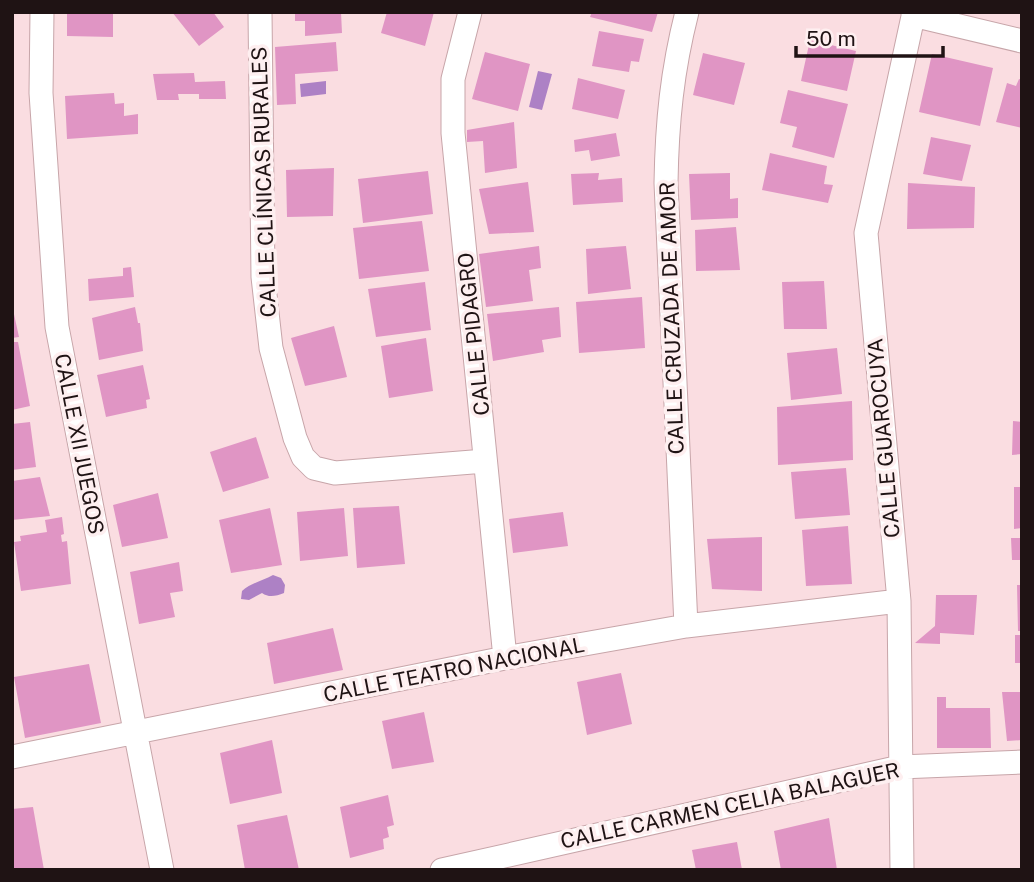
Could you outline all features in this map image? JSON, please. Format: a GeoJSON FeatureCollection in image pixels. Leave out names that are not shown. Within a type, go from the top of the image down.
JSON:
{"type":"FeatureCollection","features":[{"type":"Feature","properties":{"kind":"street","name":"CALLE XII JUEGOS"},"geometry":{"type":"LineString","coordinates":[[42,12],[41,93],[57,327],[162,870]]}},
{"type":"Feature","properties":{"kind":"street","name":"CALLE CLÍNICAS RURALES"},"geometry":{"type":"LineString","coordinates":[[260,12],[262,277],[271,348],[295,438],[303,457],[314,468],[335,473],[485,461]]}},
{"type":"Feature","properties":{"kind":"street","name":"CALLE PIDAGRO"},"geometry":{"type":"LineString","coordinates":[[470,12],[453,79],[452,113],[505,658]]}},
{"type":"Feature","properties":{"kind":"street","name":"CALLE CRUZADA DE AMOR"},"geometry":{"type":"LineString","coordinates":[[686,626],[666,183],[667,120],[674,70],[687,12]]}},
{"type":"Feature","properties":{"kind":"street"},"geometry":{"type":"LineString","coordinates":[[913,14],[1022,41]]}},
{"type":"Feature","properties":{"kind":"street","name":"CALLE GUAROCUYA"},"geometry":{"type":"LineString","coordinates":[[902,870],[899,601],[866,233],[913,14]]}},
{"type":"Feature","properties":{"kind":"street","name":"CALLE TEATRO NACIONAL"},"geometry":{"type":"LineString","coordinates":[[12,757],[505,658],[686,626],[899,601]]}},
{"type":"Feature","properties":{"kind":"street","name":"CALLE CARMEN CELIA BALAGUER"},"geometry":{"type":"LineString","coordinates":[[442,870],[900,767],[1022,762]]}},
{"type":"Feature","properties":{"kind":"shaded area"},"geometry":{"type":"Polygon","coordinates":[[[538,71],[552,74],[542,110],[529,107],[538,71]]]}},
{"type":"Feature","properties":{"kind":"shaded area"},"geometry":{"type":"Polygon","coordinates":[[[326,81],[326,94],[301,97],[300,84],[326,81]]]}},
{"type":"Feature","properties":{"kind":"shaded area"},"geometry":{"type":"Polygon","coordinates":[[[273,575],[281,578],[285,585],[284,593],[267,596],[262,593],[249,600],[241,599],[245,588],[273,575]]]}},
{"type":"Feature","properties":{"kind":"building"},"geometry":{"type":"Polygon","coordinates":[[[67,12],[113,12],[113,37],[67,36],[67,12]]]}},
{"type":"Feature","properties":{"kind":"building"},"geometry":{"type":"Polygon","coordinates":[[[172,12],[213,12],[224,27],[199,46],[172,12]]]}},
{"type":"Feature","properties":{"kind":"building"},"geometry":{"type":"Polygon","coordinates":[[[295,12],[341,12],[342,33],[305,36],[305,21],[295,21],[295,12]]]}},
{"type":"Feature","properties":{"kind":"building"},"geometry":{"type":"Polygon","coordinates":[[[387,12],[434,12],[425,46],[381,33],[387,12]]]}},
{"type":"Feature","properties":{"kind":"building"},"geometry":{"type":"Polygon","coordinates":[[[592,12],[658,12],[652,32],[590,17],[592,12]]]}},
{"type":"Feature","properties":{"kind":"building"},"geometry":{"type":"Polygon","coordinates":[[[599,31],[644,39],[639,62],[631,61],[629,72],[592,66],[599,31]]]}},
{"type":"Feature","properties":{"kind":"building"},"geometry":{"type":"Polygon","coordinates":[[[810,40],[856,51],[847,91],[801,81],[810,40]]]}},
{"type":"Feature","properties":{"kind":"building"},"geometry":{"type":"Polygon","coordinates":[[[336,42],[338,71],[295,74],[296,104],[277,105],[275,47],[336,42]]]}},
{"type":"Feature","properties":{"kind":"building"},"geometry":{"type":"Polygon","coordinates":[[[485,52],[530,64],[518,111],[472,99],[485,52]]]}},
{"type":"Feature","properties":{"kind":"building"},"geometry":{"type":"Polygon","coordinates":[[[703,53],[745,63],[734,105],[693,95],[703,53]]]}},
{"type":"Feature","properties":{"kind":"building"},"geometry":{"type":"Polygon","coordinates":[[[932,54],[993,68],[980,126],[919,112],[932,54]]]}},
{"type":"Feature","properties":{"kind":"building"},"geometry":{"type":"Polygon","coordinates":[[[194,73],[195,82],[225,81],[226,99],[199,99],[199,94],[178,94],[179,100],[157,100],[153,74],[194,73]]]}},
{"type":"Feature","properties":{"kind":"building"},"geometry":{"type":"Polygon","coordinates":[[[578,78],[625,90],[618,119],[572,109],[578,78]]]}},
{"type":"Feature","properties":{"kind":"building"},"geometry":{"type":"Polygon","coordinates":[[[1019,79],[1022,80],[1022,128],[996,122],[1007,83],[1016,86],[1019,79]]]}},
{"type":"Feature","properties":{"kind":"building"},"geometry":{"type":"Polygon","coordinates":[[[788,90],[848,104],[834,158],[792,147],[797,127],[780,123],[788,90]]]}},
{"type":"Feature","properties":{"kind":"building"},"geometry":{"type":"Polygon","coordinates":[[[114,93],[115,104],[124,103],[124,116],[138,114],[138,134],[67,139],[65,96],[114,93]]]}},
{"type":"Feature","properties":{"kind":"building"},"geometry":{"type":"Polygon","coordinates":[[[514,122],[517,168],[485,173],[483,141],[467,142],[467,130],[514,122]]]}},
{"type":"Feature","properties":{"kind":"building"},"geometry":{"type":"Polygon","coordinates":[[[616,133],[620,156],[591,161],[589,150],[575,152],[574,140],[616,133]]]}},
{"type":"Feature","properties":{"kind":"building"},"geometry":{"type":"Polygon","coordinates":[[[931,137],[971,145],[962,181],[923,174],[931,137]]]}},
{"type":"Feature","properties":{"kind":"building"},"geometry":{"type":"Polygon","coordinates":[[[770,153],[827,166],[824,184],[833,185],[828,203],[762,190],[770,153]]]}},
{"type":"Feature","properties":{"kind":"building"},"geometry":{"type":"Polygon","coordinates":[[[334,168],[333,216],[287,217],[286,170],[334,168]]]}},
{"type":"Feature","properties":{"kind":"building"},"geometry":{"type":"Polygon","coordinates":[[[428,171],[433,214],[363,223],[358,179],[428,171]]]}},
{"type":"Feature","properties":{"kind":"building"},"geometry":{"type":"Polygon","coordinates":[[[599,173],[598,180],[622,178],[623,202],[573,205],[571,174],[599,173]]]}},
{"type":"Feature","properties":{"kind":"building"},"geometry":{"type":"Polygon","coordinates":[[[730,173],[730,199],[738,198],[738,218],[691,220],[689,174],[730,173]]]}},
{"type":"Feature","properties":{"kind":"building"},"geometry":{"type":"Polygon","coordinates":[[[528,182],[534,232],[489,234],[479,189],[528,182]]]}},
{"type":"Feature","properties":{"kind":"building"},"geometry":{"type":"Polygon","coordinates":[[[908,183],[975,187],[974,228],[907,229],[908,183]]]}},
{"type":"Feature","properties":{"kind":"building"},"geometry":{"type":"Polygon","coordinates":[[[422,221],[429,271],[359,279],[353,228],[422,221]]]}},
{"type":"Feature","properties":{"kind":"building"},"geometry":{"type":"Polygon","coordinates":[[[736,227],[740,270],[696,271],[695,230],[736,227]]]}},
{"type":"Feature","properties":{"kind":"building"},"geometry":{"type":"Polygon","coordinates":[[[539,246],[541,268],[529,270],[533,301],[486,307],[479,254],[539,246]]]}},
{"type":"Feature","properties":{"kind":"building"},"geometry":{"type":"Polygon","coordinates":[[[626,246],[631,289],[588,294],[586,249],[626,246]]]}},
{"type":"Feature","properties":{"kind":"building"},"geometry":{"type":"Polygon","coordinates":[[[131,267],[134,297],[89,301],[88,279],[123,276],[123,268],[131,267]]]}},
{"type":"Feature","properties":{"kind":"building"},"geometry":{"type":"Polygon","coordinates":[[[824,281],[827,329],[784,329],[782,282],[824,281]]]}},
{"type":"Feature","properties":{"kind":"building"},"geometry":{"type":"Polygon","coordinates":[[[425,282],[431,330],[376,337],[368,289],[425,282]]]}},
{"type":"Feature","properties":{"kind":"building"},"geometry":{"type":"Polygon","coordinates":[[[642,297],[645,348],[579,353],[576,302],[642,297]]]}},
{"type":"Feature","properties":{"kind":"building"},"geometry":{"type":"Polygon","coordinates":[[[12,305],[19,337],[12,338],[12,305]]]}},
{"type":"Feature","properties":{"kind":"building"},"geometry":{"type":"Polygon","coordinates":[[[135,307],[143,351],[99,360],[92,318],[135,307]]]}},
{"type":"Feature","properties":{"kind":"building"},"geometry":{"type":"Polygon","coordinates":[[[559,307],[561,337],[542,340],[544,352],[493,361],[487,314],[559,307]]]}},
{"type":"Feature","properties":{"kind":"building"},"geometry":{"type":"Polygon","coordinates":[[[334,326],[347,377],[305,386],[291,338],[334,326]]]}},
{"type":"Feature","properties":{"kind":"building"},"geometry":{"type":"Polygon","coordinates":[[[426,338],[433,391],[389,398],[381,346],[426,338]]]}},
{"type":"Feature","properties":{"kind":"building"},"geometry":{"type":"Polygon","coordinates":[[[12,342],[18,342],[30,406],[12,410],[12,342]]]}},
{"type":"Feature","properties":{"kind":"building"},"geometry":{"type":"Polygon","coordinates":[[[837,348],[842,394],[791,400],[787,353],[837,348]]]}},
{"type":"Feature","properties":{"kind":"building"},"geometry":{"type":"Polygon","coordinates":[[[143,365],[150,399],[146,400],[147,408],[106,417],[97,375],[143,365]]]}},
{"type":"Feature","properties":{"kind":"building"},"geometry":{"type":"Polygon","coordinates":[[[852,401],[853,460],[778,465],[777,407],[852,401]]]}},
{"type":"Feature","properties":{"kind":"building"},"geometry":{"type":"Polygon","coordinates":[[[1013,421],[1022,422],[1022,454],[1012,455],[1013,421]]]}},
{"type":"Feature","properties":{"kind":"building"},"geometry":{"type":"Polygon","coordinates":[[[30,422],[36,467],[12,470],[12,424],[30,422]]]}},
{"type":"Feature","properties":{"kind":"building"},"geometry":{"type":"Polygon","coordinates":[[[256,437],[269,478],[223,492],[210,452],[256,437]]]}},
{"type":"Feature","properties":{"kind":"building"},"geometry":{"type":"Polygon","coordinates":[[[846,468],[850,515],[795,519],[791,472],[846,468]]]}},
{"type":"Feature","properties":{"kind":"building"},"geometry":{"type":"Polygon","coordinates":[[[40,477],[50,516],[12,520],[12,481],[40,477]]]}},
{"type":"Feature","properties":{"kind":"building"},"geometry":{"type":"Polygon","coordinates":[[[1014,487],[1022,487],[1022,528],[1014,529],[1014,487]]]}},
{"type":"Feature","properties":{"kind":"building"},"geometry":{"type":"Polygon","coordinates":[[[158,493],[168,538],[122,547],[113,505],[158,493]]]}},
{"type":"Feature","properties":{"kind":"building"},"geometry":{"type":"Polygon","coordinates":[[[399,506],[405,564],[357,568],[353,508],[399,506]]]}},
{"type":"Feature","properties":{"kind":"building"},"geometry":{"type":"Polygon","coordinates":[[[270,508],[282,565],[231,573],[219,520],[270,508]]]}},
{"type":"Feature","properties":{"kind":"building"},"geometry":{"type":"Polygon","coordinates":[[[344,508],[348,556],[300,561],[297,512],[344,508]]]}},
{"type":"Feature","properties":{"kind":"building"},"geometry":{"type":"Polygon","coordinates":[[[563,512],[568,546],[513,553],[509,519],[563,512]]]}},
{"type":"Feature","properties":{"kind":"building"},"geometry":{"type":"Polygon","coordinates":[[[62,517],[64,534],[61,535],[62,542],[67,541],[71,584],[21,591],[14,542],[21,541],[20,536],[47,532],[45,520],[62,517]]]}},
{"type":"Feature","properties":{"kind":"building"},"geometry":{"type":"Polygon","coordinates":[[[848,526],[852,584],[806,586],[802,530],[848,526]]]}},
{"type":"Feature","properties":{"kind":"building"},"geometry":{"type":"Polygon","coordinates":[[[762,537],[762,591],[712,589],[707,539],[762,537]]]}},
{"type":"Feature","properties":{"kind":"building"},"geometry":{"type":"Polygon","coordinates":[[[1011,538],[1022,538],[1022,560],[1012,560],[1011,538]]]}},
{"type":"Feature","properties":{"kind":"building"},"geometry":{"type":"Polygon","coordinates":[[[179,562],[183,591],[170,593],[175,617],[139,624],[130,572],[179,562]]]}},
{"type":"Feature","properties":{"kind":"building"},"geometry":{"type":"Polygon","coordinates":[[[1017,585],[1022,585],[1022,631],[1018,631],[1017,585]]]}},
{"type":"Feature","properties":{"kind":"building"},"geometry":{"type":"Polygon","coordinates":[[[936,595],[977,595],[974,635],[940,633],[940,644],[915,643],[935,626],[936,595]]]}},
{"type":"Feature","properties":{"kind":"building"},"geometry":{"type":"Polygon","coordinates":[[[333,628],[343,670],[274,684],[267,643],[333,628]]]}},
{"type":"Feature","properties":{"kind":"building"},"geometry":{"type":"Polygon","coordinates":[[[1015,635],[1022,635],[1022,663],[1015,663],[1015,635]]]}},
{"type":"Feature","properties":{"kind":"building"},"geometry":{"type":"Polygon","coordinates":[[[89,664],[101,723],[25,738],[14,677],[89,664]]]}},
{"type":"Feature","properties":{"kind":"building"},"geometry":{"type":"Polygon","coordinates":[[[621,673],[632,724],[587,735],[577,682],[621,673]]]}},
{"type":"Feature","properties":{"kind":"building"},"geometry":{"type":"Polygon","coordinates":[[[1002,692],[1022,692],[1022,740],[1007,741],[1002,692]]]}},
{"type":"Feature","properties":{"kind":"building"},"geometry":{"type":"Polygon","coordinates":[[[937,697],[946,697],[946,708],[990,708],[991,748],[937,748],[937,697]]]}},
{"type":"Feature","properties":{"kind":"building"},"geometry":{"type":"Polygon","coordinates":[[[424,712],[434,762],[392,769],[382,721],[424,712]]]}},
{"type":"Feature","properties":{"kind":"building"},"geometry":{"type":"Polygon","coordinates":[[[272,740],[282,793],[230,804],[220,753],[272,740]]]}},
{"type":"Feature","properties":{"kind":"building"},"geometry":{"type":"Polygon","coordinates":[[[388,795],[394,825],[387,827],[389,837],[383,839],[384,849],[350,858],[340,807],[388,795]]]}},
{"type":"Feature","properties":{"kind":"building"},"geometry":{"type":"Polygon","coordinates":[[[33,807],[44,870],[12,870],[12,809],[33,807]]]}},
{"type":"Feature","properties":{"kind":"building"},"geometry":{"type":"Polygon","coordinates":[[[287,815],[299,870],[245,870],[237,825],[287,815]]]}},
{"type":"Feature","properties":{"kind":"building"},"geometry":{"type":"Polygon","coordinates":[[[829,818],[837,870],[781,870],[774,831],[829,818]]]}},
{"type":"Feature","properties":{"kind":"building"},"geometry":{"type":"Polygon","coordinates":[[[737,842],[742,870],[696,870],[692,850],[737,842]]]}}]}
